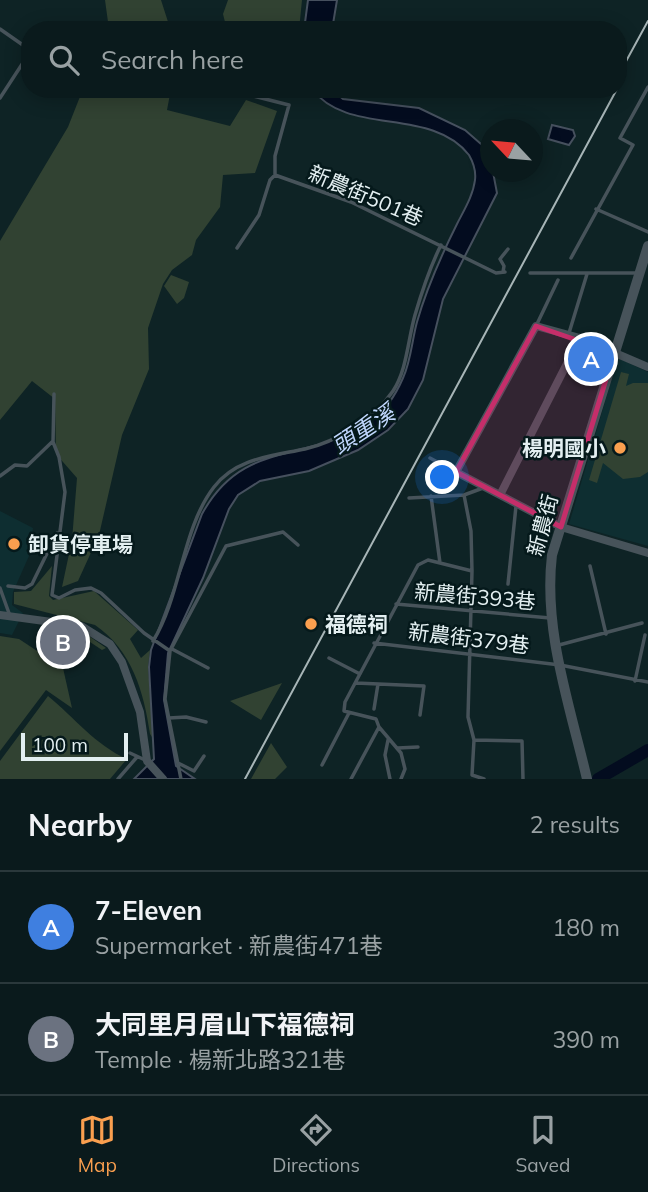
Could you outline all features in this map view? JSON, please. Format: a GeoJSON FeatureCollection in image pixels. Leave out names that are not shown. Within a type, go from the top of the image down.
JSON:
{"type":"FeatureCollection","features":[{"type":"Feature","properties":{"kind":"street","name":"新農街"},"geometry":{"type":"LineString","coordinates":[[587,779],[550,618],[552,555],[614,352],[644,273],[648,246]]}},
{"type":"Feature","properties":{"kind":"street"},"geometry":{"type":"LineString","coordinates":[[648,367],[580,338],[536,326],[456,472],[561,527],[648,554]]}},
{"type":"Feature","properties":{"kind":"street"},"geometry":{"type":"LineString","coordinates":[[500,495],[580,338]]}},
{"type":"Feature","properties":{"kind":"street"},"geometry":{"type":"LineString","coordinates":[[0,615],[80,626],[110,644],[122,662],[140,712],[147,761],[163,779]]}},
{"type":"Feature","properties":{"kind":"lane"},"geometry":{"type":"LineString","coordinates":[[0,29],[21,44]]}},
{"type":"Feature","properties":{"kind":"lane"},"geometry":{"type":"LineString","coordinates":[[0,98],[21,65]]}},
{"type":"Feature","properties":{"kind":"lane"},"geometry":{"type":"LineString","coordinates":[[571,258],[633,145],[621,138],[648,87]]}},
{"type":"Feature","properties":{"kind":"lane","name":"新農街501巷"},"geometry":{"type":"LineString","coordinates":[[237,248],[259,215],[270,180],[275,175],[275,156],[289,105],[262,98]]}},
{"type":"Feature","properties":{"kind":"lane","name":"新農街501巷"},"geometry":{"type":"LineString","coordinates":[[275,175],[351,202],[496,273],[504,272],[500,259],[508,249]]}},
{"type":"Feature","properties":{"kind":"lane"},"geometry":{"type":"LineString","coordinates":[[596,209],[648,232]]}},
{"type":"Feature","properties":{"kind":"lane"},"geometry":{"type":"LineString","coordinates":[[154,641],[199,515],[214,487],[233,470],[253,459],[307,448],[353,427],[393,391],[402,371],[430,267],[443,246]]}},
{"type":"Feature","properties":{"kind":"lane"},"geometry":{"type":"LineString","coordinates":[[569,335],[587,273]]}},
{"type":"Feature","properties":{"kind":"lane"},"geometry":{"type":"LineString","coordinates":[[530,274],[644,273]]}},
{"type":"Feature","properties":{"kind":"lane"},"geometry":{"type":"LineString","coordinates":[[536,326],[558,280]]}},
{"type":"Feature","properties":{"kind":"lane"},"geometry":{"type":"LineString","coordinates":[[54,394],[52,441],[59,457],[65,492],[52,595],[60,598],[75,590],[91,587],[116,605],[154,641],[208,668]]}},
{"type":"Feature","properties":{"kind":"lane"},"geometry":{"type":"LineString","coordinates":[[0,476],[15,466],[27,466],[52,441]]}},
{"type":"Feature","properties":{"kind":"lane"},"geometry":{"type":"LineString","coordinates":[[430,458],[456,472]]}},
{"type":"Feature","properties":{"kind":"lane"},"geometry":{"type":"LineString","coordinates":[[409,498],[464,495],[484,487]]}},
{"type":"Feature","properties":{"kind":"lane"},"geometry":{"type":"LineString","coordinates":[[464,495],[471,531],[468,717],[474,740],[472,775],[484,779]]}},
{"type":"Feature","properties":{"kind":"lane"},"geometry":{"type":"LineString","coordinates":[[431,496],[440,563]]}},
{"type":"Feature","properties":{"kind":"lane"},"geometry":{"type":"LineString","coordinates":[[508,584],[517,504]]}},
{"type":"Feature","properties":{"kind":"lane"},"geometry":{"type":"LineString","coordinates":[[8,586],[24,588],[32,584],[59,529]]}},
{"type":"Feature","properties":{"kind":"lane"},"geometry":{"type":"LineString","coordinates":[[181,779],[165,699],[171,650],[226,546],[283,532],[298,545]]}},
{"type":"Feature","properties":{"kind":"lane"},"geometry":{"type":"LineString","coordinates":[[401,779],[405,769],[398,748],[388,740],[376,719],[344,711],[345,702],[374,643],[418,565],[428,560],[472,571]]}},
{"type":"Feature","properties":{"kind":"lane"},"geometry":{"type":"LineString","coordinates":[[590,566],[606,634]]}},
{"type":"Feature","properties":{"kind":"lane"},"geometry":{"type":"LineString","coordinates":[[0,588],[10,618]]}},
{"type":"Feature","properties":{"kind":"lane","name":"新農街393巷"},"geometry":{"type":"LineString","coordinates":[[396,604],[550,618]]}},
{"type":"Feature","properties":{"kind":"lane"},"geometry":{"type":"LineString","coordinates":[[557,646],[642,623]]}},
{"type":"Feature","properties":{"kind":"lane"},"geometry":{"type":"LineString","coordinates":[[635,681],[645,635]]}},
{"type":"Feature","properties":{"kind":"lane","name":"新農街379巷"},"geometry":{"type":"LineString","coordinates":[[374,643],[560,665],[648,682]]}},
{"type":"Feature","properties":{"kind":"lane"},"geometry":{"type":"LineString","coordinates":[[330,658],[360,674]]}},
{"type":"Feature","properties":{"kind":"lane"},"geometry":{"type":"LineString","coordinates":[[355,682],[424,686],[420,715]]}},
{"type":"Feature","properties":{"kind":"lane"},"geometry":{"type":"LineString","coordinates":[[374,709],[379,684]]}},
{"type":"Feature","properties":{"kind":"lane"},"geometry":{"type":"LineString","coordinates":[[322,765],[349,713]]}},
{"type":"Feature","properties":{"kind":"lane"},"geometry":{"type":"LineString","coordinates":[[169,718],[186,717],[206,722]]}},
{"type":"Feature","properties":{"kind":"lane"},"geometry":{"type":"LineString","coordinates":[[351,779],[379,727]]}},
{"type":"Feature","properties":{"kind":"lane"},"geometry":{"type":"LineString","coordinates":[[388,740],[385,755],[390,779]]}},
{"type":"Feature","properties":{"kind":"lane"},"geometry":{"type":"LineString","coordinates":[[474,740],[522,741],[523,779]]}},
{"type":"Feature","properties":{"kind":"lane"},"geometry":{"type":"LineString","coordinates":[[398,748],[418,747]]}},
{"type":"Feature","properties":{"kind":"lane"},"geometry":{"type":"LineString","coordinates":[[130,754],[147,761]]}},
{"type":"Feature","properties":{"kind":"lane"},"geometry":{"type":"LineString","coordinates":[[178,764],[194,771],[204,756]]}},
{"type":"Feature","properties":{"kind":"lane"},"geometry":{"type":"LineString","coordinates":[[118,779],[137,757]]}},
{"type":"Feature","properties":{"kind":"path"},"geometry":{"type":"LineString","coordinates":[[48,639],[58,636],[74,642],[82,640]]}},
{"type":"Feature","properties":{"kind":"highlighted area"},"geometry":{"type":"Polygon","coordinates":[[[536,326],[614,353],[561,527],[456,472],[536,326]]]}},
{"type":"Feature","properties":{"kind":"shaded area","name":"楊明國小"},"geometry":{"type":"Polygon","coordinates":[[[618,358],[648,372],[648,546],[569,524],[618,358]]]}},
{"type":"Feature","properties":{"kind":"shaded area"},"geometry":{"type":"Polygon","coordinates":[[[0,511],[33,528],[29,556],[13,592],[12,605],[23,613],[12,635],[0,633],[0,511]]]}},
{"type":"Feature","properties":{"kind":"green space"},"geometry":{"type":"Polygon","coordinates":[[[105,0],[161,0],[168,21],[108,21],[105,0]]]}},
{"type":"Feature","properties":{"kind":"green space"},"geometry":{"type":"Polygon","coordinates":[[[228,0],[302,0],[300,21],[225,21],[223,14],[228,0]]]}},
{"type":"Feature","properties":{"kind":"green space"},"geometry":{"type":"Polygon","coordinates":[[[79,98],[169,98],[167,110],[230,126],[246,100],[277,111],[255,173],[223,175],[220,207],[196,240],[192,255],[172,270],[163,284],[148,328],[149,369],[122,435],[99,535],[78,581],[62,587],[72,540],[77,478],[56,454],[55,399],[32,381],[0,420],[0,241],[68,127],[79,98]]]}},
{"type":"Feature","properties":{"kind":"green space"},"geometry":{"type":"Polygon","coordinates":[[[171,275],[189,282],[184,298],[177,304],[164,286],[171,275]]]}},
{"type":"Feature","properties":{"kind":"green space"},"geometry":{"type":"Polygon","coordinates":[[[621,372],[629,374],[626,386],[648,383],[648,472],[640,477],[623,479],[603,463],[597,483],[589,480],[621,372]]]}},
{"type":"Feature","properties":{"kind":"green space"},"geometry":{"type":"Polygon","coordinates":[[[52,566],[49,596],[53,600],[94,591],[138,630],[130,639],[141,658],[150,650],[148,667],[154,740],[150,734],[134,673],[127,659],[108,635],[95,625],[14,604],[14,592],[31,591],[52,566]]]}},
{"type":"Feature","properties":{"kind":"green space"},"geometry":{"type":"Polygon","coordinates":[[[61,627],[86,634],[106,648],[102,650],[84,638],[75,641],[59,635],[61,627]]]}},
{"type":"Feature","properties":{"kind":"green space"},"geometry":{"type":"Polygon","coordinates":[[[0,636],[19,639],[63,668],[72,708],[46,690],[0,751],[0,636]]]}},
{"type":"Feature","properties":{"kind":"green space"},"geometry":{"type":"Polygon","coordinates":[[[282,683],[261,720],[230,701],[282,683]]]}},
{"type":"Feature","properties":{"kind":"green space"},"geometry":{"type":"Polygon","coordinates":[[[48,696],[95,739],[127,759],[110,779],[0,779],[0,761],[48,696]]]}},
{"type":"Feature","properties":{"kind":"green space"},"geometry":{"type":"Polygon","coordinates":[[[271,743],[287,767],[275,779],[251,779],[271,743]]]}},
{"type":"Feature","properties":{"kind":"water"},"geometry":{"type":"Polygon","coordinates":[[[308,0],[337,0],[334,21],[305,21],[308,0]]]}},
{"type":"Feature","properties":{"kind":"water","name":"頭重溪"},"geometry":{"type":"Polygon","coordinates":[[[322,98],[419,108],[465,130],[480,143],[480,182],[495,182],[497,193],[443,299],[423,380],[408,409],[388,430],[358,450],[309,471],[260,481],[238,495],[229,509],[203,578],[168,653],[164,700],[176,766],[195,779],[134,779],[154,759],[149,667],[151,650],[202,514],[219,490],[237,473],[257,462],[348,434],[372,420],[386,407],[406,371],[425,296],[474,186],[474,167],[469,155],[453,140],[412,125],[346,113],[322,98]]]}},
{"type":"Feature","properties":{"kind":"water"},"geometry":{"type":"Polygon","coordinates":[[[552,125],[573,130],[575,136],[569,145],[548,139],[552,125]]]}},
{"type":"Feature","properties":{"kind":"waterway"},"geometry":{"type":"LineString","coordinates":[[598,779],[648,750]]}},
{"type":"Feature","properties":{"kind":"railway"},"geometry":{"type":"LineString","coordinates":[[627,60],[648,21]]}},
{"type":"Feature","properties":{"kind":"railway"},"geometry":{"type":"LineString","coordinates":[[245,779],[612,98]]}},
{"type":"Feature","properties":{"kind":"place","name":"7-Eleven"},"geometry":{"type":"Point","coordinates":[591,359]}},
{"type":"Feature","properties":{"kind":"place","name":"楊明國小"},"geometry":{"type":"Point","coordinates":[620,448]}},
{"type":"Feature","properties":{"kind":"place","name":"卸貨停車場"},"geometry":{"type":"Point","coordinates":[14,544]}},
{"type":"Feature","properties":{"kind":"place","name":"福德祠"},"geometry":{"type":"Point","coordinates":[311,624]}},
{"type":"Feature","properties":{"kind":"place","name":"大同里月眉山下福德祠"},"geometry":{"type":"Point","coordinates":[63,642]}}]}
